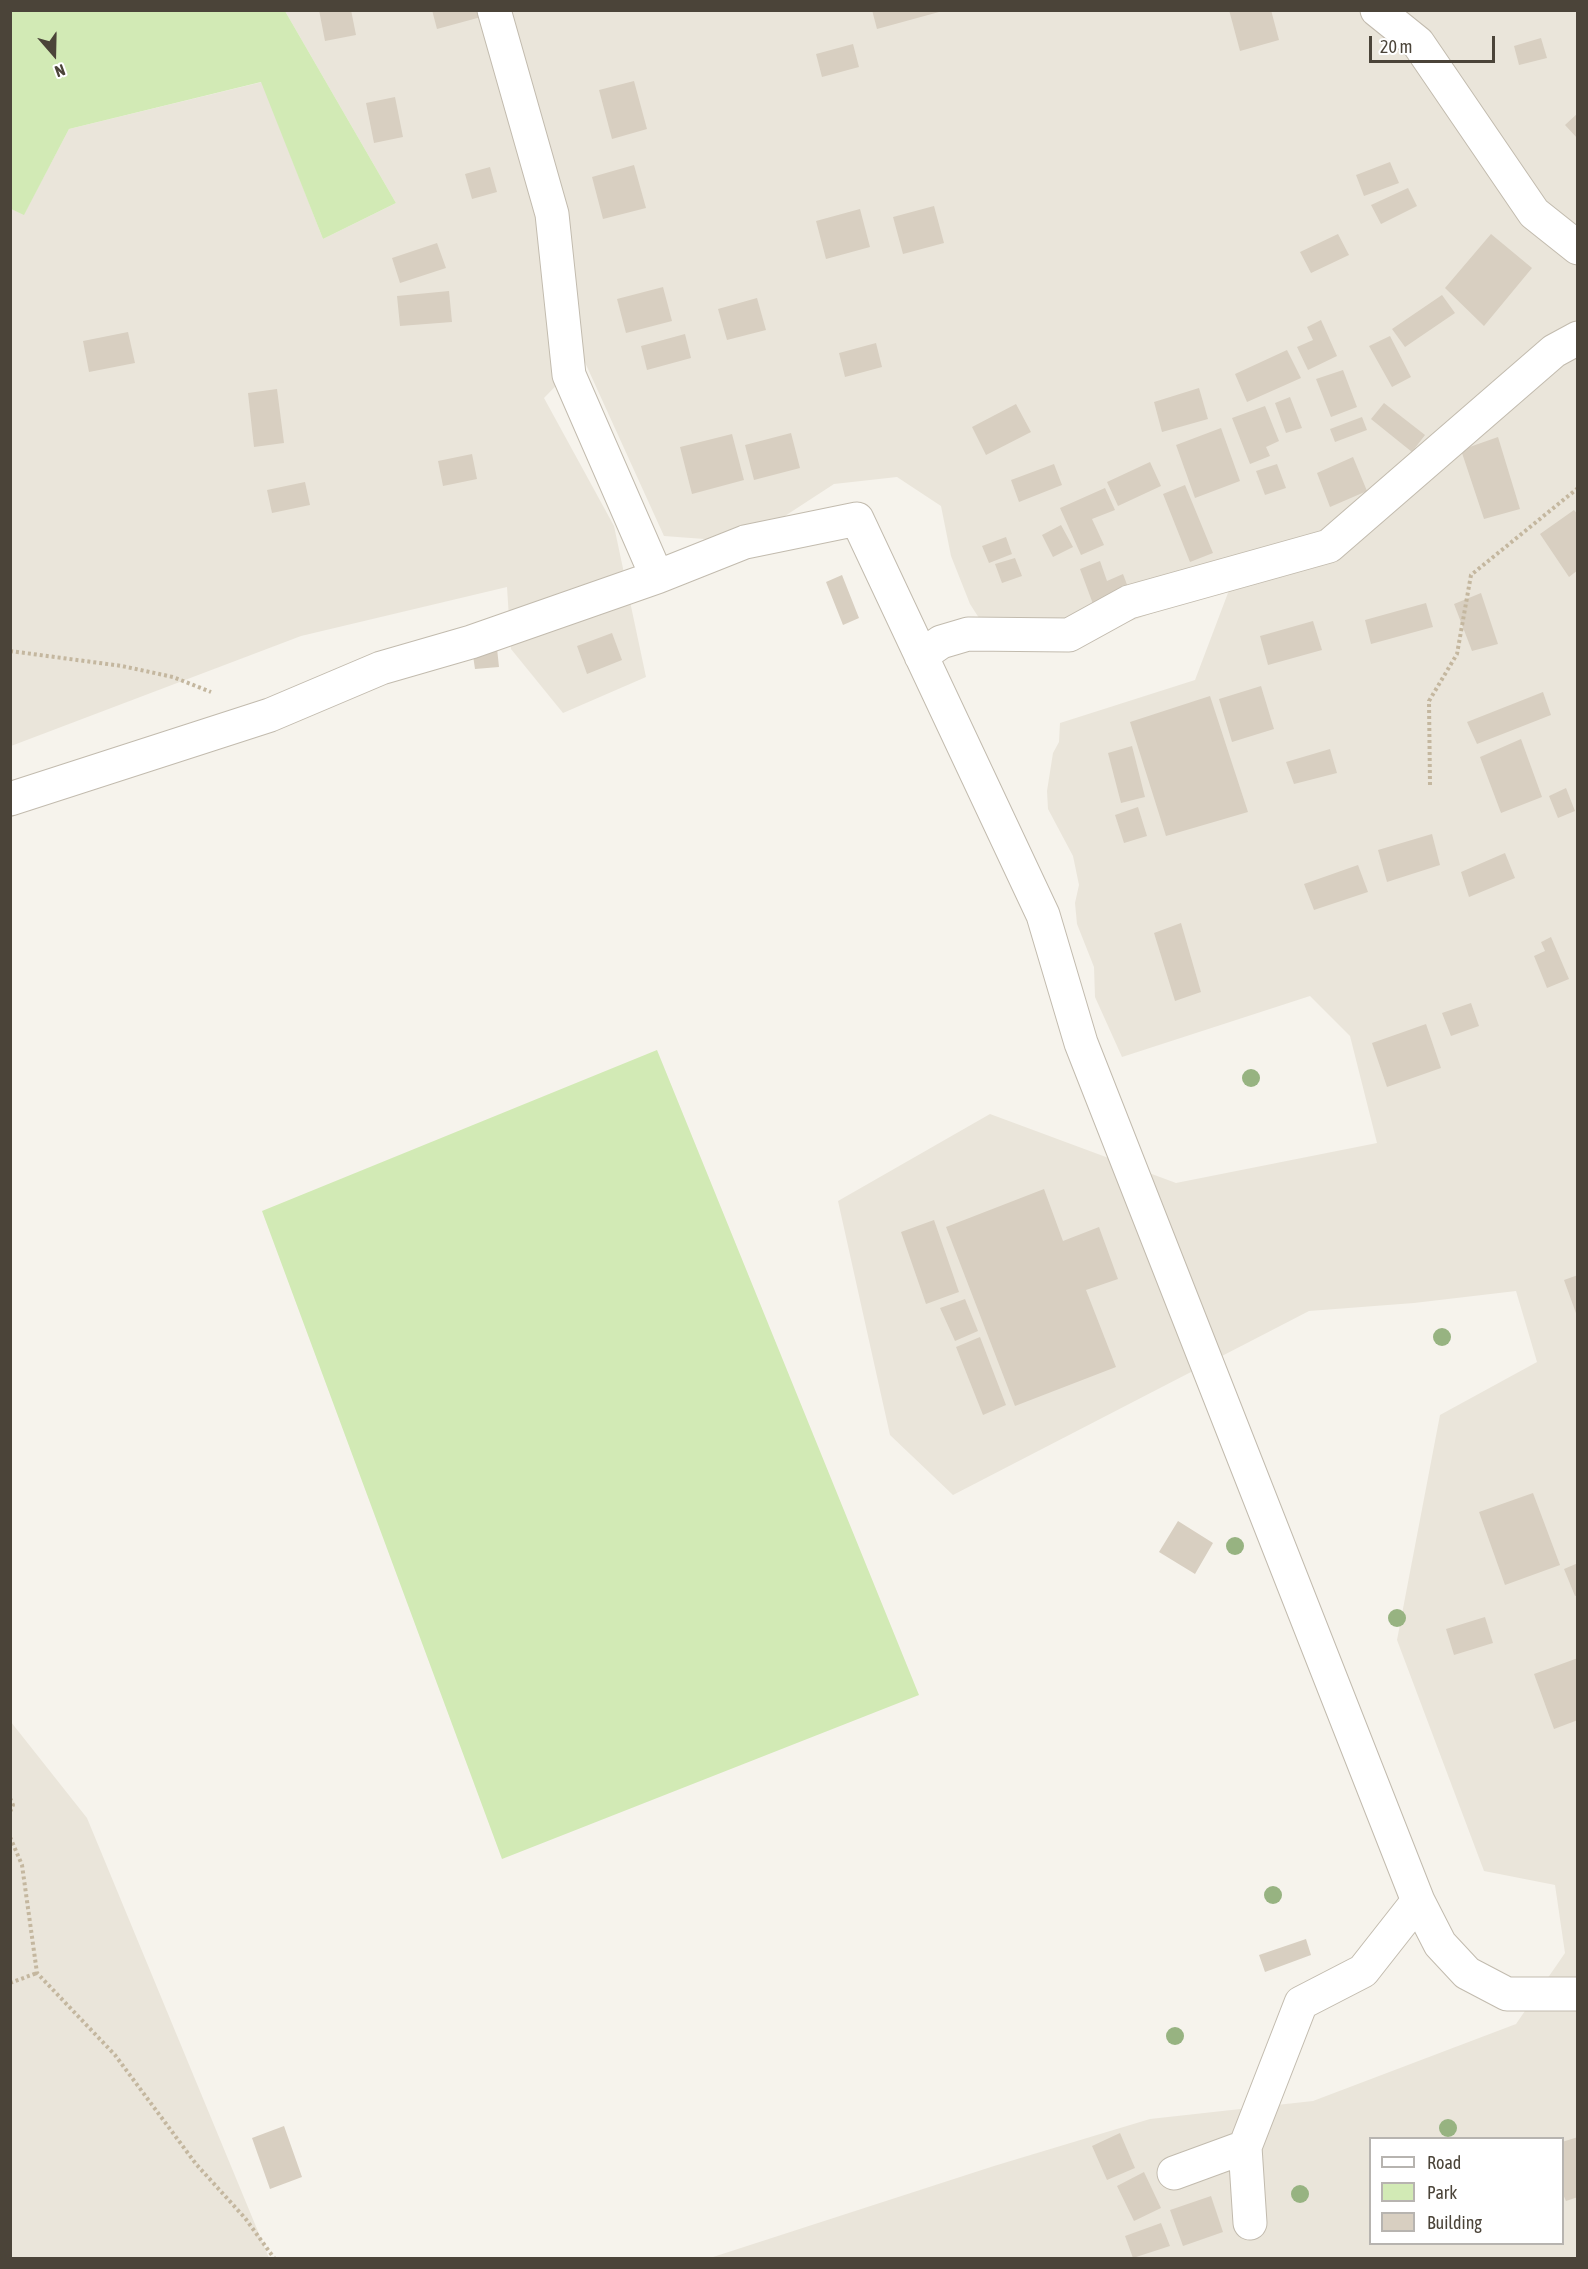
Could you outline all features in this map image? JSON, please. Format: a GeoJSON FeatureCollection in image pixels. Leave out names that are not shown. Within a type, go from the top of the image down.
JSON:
{"type":"FeatureCollection","features":[{"type":"Feature","properties":{"kind":"street"},"geometry":{"type":"LineString","coordinates":[[494,10],[552,214],[569,375],[657,577]]}},
{"type":"Feature","properties":{"kind":"street"},"geometry":{"type":"LineString","coordinates":[[1377,10],[1418,44],[1534,213],[1578,248]]}},
{"type":"Feature","properties":{"kind":"street"},"geometry":{"type":"LineString","coordinates":[[921,656],[941,642],[968,634],[1069,635],[1129,602],[1329,546],[1554,351],[1578,338]]}},
{"type":"Feature","properties":{"kind":"street"},"geometry":{"type":"LineString","coordinates":[[10,799],[270,715],[381,668],[471,642],[657,577],[745,542],[857,519],[1043,915],[1081,1043],[1419,1901],[1440,1944],[1467,1974],[1507,1994],[1578,1994]]}},
{"type":"Feature","properties":{"kind":"street"},"geometry":{"type":"LineString","coordinates":[[1250,2223],[1245,2147],[1301,2003],[1363,1971],[1419,1901]]}},
{"type":"Feature","properties":{"kind":"street"},"geometry":{"type":"LineString","coordinates":[[1174,2173],[1245,2147]]}},
{"type":"Feature","properties":{"kind":"path"},"geometry":{"type":"LineString","coordinates":[[1430,785],[1429,701],[1457,654],[1471,575],[1578,488]]}},
{"type":"Feature","properties":{"kind":"path"},"geometry":{"type":"LineString","coordinates":[[10,651],[122,666],[173,677],[213,693]]}},
{"type":"Feature","properties":{"kind":"path"},"geometry":{"type":"LineString","coordinates":[[10,1798],[13,1805],[10,1812]]}},
{"type":"Feature","properties":{"kind":"path"},"geometry":{"type":"LineString","coordinates":[[10,1837],[22,1866],[37,1973],[115,2055],[196,2164],[245,2218],[274,2259]]}},
{"type":"Feature","properties":{"kind":"path"},"geometry":{"type":"LineString","coordinates":[[10,1983],[37,1973]]}},
{"type":"Feature","properties":{"kind":"shaded area"},"geometry":{"type":"Polygon","coordinates":[[[285,11],[1577,11],[1577,2258],[710,2258],[994,2166],[1150,2119],[1313,2101],[1516,2024],[1565,1953],[1555,1885],[1484,1871],[1397,1640],[1440,1415],[1537,1362],[1516,1291],[1414,1303],[1309,1311],[953,1495],[890,1435],[838,1201],[990,1114],[1176,1183],[1377,1143],[1350,1036],[1310,996],[1122,1057],[1095,997],[1094,967],[1077,924],[1075,903],[1079,885],[1073,856],[1048,809],[1047,791],[1053,753],[1059,742],[1060,723],[1195,680],[1231,585],[1086,637],[997,646],[970,604],[951,556],[941,506],[897,477],[834,484],[745,542],[664,536],[583,358],[544,398],[614,526],[646,677],[563,713],[511,649],[507,587],[301,636],[11,746],[11,209],[24,214],[69,129],[262,82],[323,239],[396,203],[285,11]]]}},
{"type":"Feature","properties":{"kind":"shaded area"},"geometry":{"type":"Polygon","coordinates":[[[11,1722],[87,1818],[269,2258],[11,2258],[11,1722]]]}},
{"type":"Feature","properties":{"kind":"green space"},"geometry":{"type":"Polygon","coordinates":[[[10,11],[285,11],[396,203],[323,239],[261,82],[69,129],[24,215],[11,209],[10,11]]]}},
{"type":"Feature","properties":{"kind":"green space"},"geometry":{"type":"Polygon","coordinates":[[[657,1050],[919,1695],[502,1859],[262,1211],[657,1050]]]}},
{"type":"Feature","properties":{"kind":"building"},"geometry":{"type":"Polygon","coordinates":[[[319,10],[351,10],[356,35],[325,41],[319,10]]]}},
{"type":"Feature","properties":{"kind":"building"},"geometry":{"type":"Polygon","coordinates":[[[432,10],[479,10],[481,17],[437,29],[432,10]]]}},
{"type":"Feature","properties":{"kind":"building"},"geometry":{"type":"Polygon","coordinates":[[[872,10],[939,10],[939,12],[877,29],[872,10]]]}},
{"type":"Feature","properties":{"kind":"building"},"geometry":{"type":"Polygon","coordinates":[[[1229,10],[1271,10],[1279,40],[1240,51],[1229,10]]]}},
{"type":"Feature","properties":{"kind":"building"},"geometry":{"type":"Polygon","coordinates":[[[1541,38],[1547,58],[1519,65],[1514,46],[1541,38]]]}},
{"type":"Feature","properties":{"kind":"building"},"geometry":{"type":"Polygon","coordinates":[[[853,44],[859,67],[822,77],[816,54],[853,44]]]}},
{"type":"Feature","properties":{"kind":"building"},"geometry":{"type":"Polygon","coordinates":[[[634,81],[647,129],[612,139],[599,90],[634,81]]]}},
{"type":"Feature","properties":{"kind":"building"},"geometry":{"type":"Polygon","coordinates":[[[395,97],[403,137],[374,143],[366,103],[395,97]]]}},
{"type":"Feature","properties":{"kind":"building"},"geometry":{"type":"Polygon","coordinates":[[[1578,113],[1578,139],[1565,125],[1578,113]]]}},
{"type":"Feature","properties":{"kind":"building"},"geometry":{"type":"Polygon","coordinates":[[[1390,162],[1399,183],[1364,196],[1356,175],[1390,162]]]}},
{"type":"Feature","properties":{"kind":"building"},"geometry":{"type":"Polygon","coordinates":[[[634,165],[646,208],[603,219],[592,177],[634,165]]]}},
{"type":"Feature","properties":{"kind":"building"},"geometry":{"type":"Polygon","coordinates":[[[490,167],[497,192],[472,199],[465,174],[490,167]]]}},
{"type":"Feature","properties":{"kind":"building"},"geometry":{"type":"Polygon","coordinates":[[[1408,188],[1417,206],[1381,224],[1371,205],[1408,188]]]}},
{"type":"Feature","properties":{"kind":"building"},"geometry":{"type":"Polygon","coordinates":[[[934,206],[944,243],[903,254],[893,217],[934,206]]]}},
{"type":"Feature","properties":{"kind":"building"},"geometry":{"type":"Polygon","coordinates":[[[860,209],[870,247],[826,259],[816,221],[860,209]]]}},
{"type":"Feature","properties":{"kind":"building"},"geometry":{"type":"Polygon","coordinates":[[[1338,234],[1349,255],[1311,273],[1300,252],[1338,234]]]}},
{"type":"Feature","properties":{"kind":"building"},"geometry":{"type":"Polygon","coordinates":[[[1491,234],[1532,268],[1484,326],[1445,288],[1491,234]]]}},
{"type":"Feature","properties":{"kind":"building"},"geometry":{"type":"Polygon","coordinates":[[[437,243],[446,268],[400,283],[392,258],[437,243]]]}},
{"type":"Feature","properties":{"kind":"building"},"geometry":{"type":"Polygon","coordinates":[[[663,287],[672,321],[626,333],[617,299],[663,287]]]}},
{"type":"Feature","properties":{"kind":"building"},"geometry":{"type":"Polygon","coordinates":[[[449,291],[452,322],[400,326],[397,296],[449,291]]]}},
{"type":"Feature","properties":{"kind":"building"},"geometry":{"type":"Polygon","coordinates":[[[1442,295],[1455,313],[1405,347],[1392,329],[1442,295]]]}},
{"type":"Feature","properties":{"kind":"building"},"geometry":{"type":"Polygon","coordinates":[[[757,298],[766,330],[727,340],[718,309],[757,298]]]}},
{"type":"Feature","properties":{"kind":"building"},"geometry":{"type":"Polygon","coordinates":[[[1321,320],[1337,356],[1308,370],[1297,347],[1313,340],[1307,327],[1321,320]]]}},
{"type":"Feature","properties":{"kind":"building"},"geometry":{"type":"Polygon","coordinates":[[[128,332],[135,363],[89,372],[83,341],[128,332]]]}},
{"type":"Feature","properties":{"kind":"building"},"geometry":{"type":"Polygon","coordinates":[[[685,334],[691,358],[647,370],[641,346],[685,334]]]}},
{"type":"Feature","properties":{"kind":"building"},"geometry":{"type":"Polygon","coordinates":[[[1390,336],[1411,377],[1392,387],[1369,346],[1390,336]]]}},
{"type":"Feature","properties":{"kind":"building"},"geometry":{"type":"Polygon","coordinates":[[[876,343],[882,367],[845,377],[839,353],[876,343]]]}},
{"type":"Feature","properties":{"kind":"building"},"geometry":{"type":"Polygon","coordinates":[[[1287,350],[1301,378],[1247,402],[1235,374],[1287,350]]]}},
{"type":"Feature","properties":{"kind":"building"},"geometry":{"type":"Polygon","coordinates":[[[1343,370],[1357,407],[1331,417],[1316,379],[1343,370]]]}},
{"type":"Feature","properties":{"kind":"building"},"geometry":{"type":"Polygon","coordinates":[[[1199,388],[1208,419],[1162,432],[1154,402],[1199,388]]]}},
{"type":"Feature","properties":{"kind":"building"},"geometry":{"type":"Polygon","coordinates":[[[277,389],[284,443],[254,447],[248,393],[277,389]]]}},
{"type":"Feature","properties":{"kind":"building"},"geometry":{"type":"Polygon","coordinates":[[[1290,397],[1302,428],[1286,433],[1275,403],[1290,397]]]}},
{"type":"Feature","properties":{"kind":"building"},"geometry":{"type":"Polygon","coordinates":[[[1384,403],[1425,435],[1412,452],[1371,419],[1384,403]]]}},
{"type":"Feature","properties":{"kind":"building"},"geometry":{"type":"Polygon","coordinates":[[[1016,404],[1031,432],[986,455],[972,427],[1016,404]]]}},
{"type":"Feature","properties":{"kind":"building"},"geometry":{"type":"Polygon","coordinates":[[[1265,406],[1279,441],[1266,447],[1270,456],[1250,464],[1232,418],[1265,406]]]}},
{"type":"Feature","properties":{"kind":"building"},"geometry":{"type":"Polygon","coordinates":[[[1362,417],[1367,430],[1335,442],[1330,429],[1362,417]]]}},
{"type":"Feature","properties":{"kind":"building"},"geometry":{"type":"Polygon","coordinates":[[[1221,428],[1240,481],[1195,498],[1176,445],[1221,428]]]}},
{"type":"Feature","properties":{"kind":"building"},"geometry":{"type":"Polygon","coordinates":[[[791,433],[800,468],[754,480],[745,445],[791,433]]]}},
{"type":"Feature","properties":{"kind":"building"},"geometry":{"type":"Polygon","coordinates":[[[732,434],[744,480],[692,494],[680,447],[732,434]]]}},
{"type":"Feature","properties":{"kind":"building"},"geometry":{"type":"Polygon","coordinates":[[[1498,437],[1520,509],[1484,519],[1461,450],[1498,437]]]}},
{"type":"Feature","properties":{"kind":"building"},"geometry":{"type":"Polygon","coordinates":[[[472,454],[477,479],[443,486],[438,461],[472,454]]]}},
{"type":"Feature","properties":{"kind":"building"},"geometry":{"type":"Polygon","coordinates":[[[1353,457],[1367,491],[1330,507],[1317,473],[1353,457]]]}},
{"type":"Feature","properties":{"kind":"building"},"geometry":{"type":"Polygon","coordinates":[[[1150,462],[1161,486],[1118,506],[1107,482],[1150,462]]]}},
{"type":"Feature","properties":{"kind":"building"},"geometry":{"type":"Polygon","coordinates":[[[1054,464],[1062,485],[1019,502],[1011,480],[1054,464]]]}},
{"type":"Feature","properties":{"kind":"building"},"geometry":{"type":"Polygon","coordinates":[[[1277,464],[1286,488],[1265,495],[1256,471],[1277,464]]]}},
{"type":"Feature","properties":{"kind":"building"},"geometry":{"type":"Polygon","coordinates":[[[305,482],[310,505],[272,513],[267,490],[305,482]]]}},
{"type":"Feature","properties":{"kind":"building"},"geometry":{"type":"Polygon","coordinates":[[[1185,485],[1213,553],[1190,562],[1163,494],[1185,485]]]}},
{"type":"Feature","properties":{"kind":"building"},"geometry":{"type":"Polygon","coordinates":[[[1105,488],[1115,510],[1092,519],[1104,545],[1081,555],[1060,508],[1105,488]]]}},
{"type":"Feature","properties":{"kind":"building"},"geometry":{"type":"Polygon","coordinates":[[[1574,510],[1578,515],[1578,570],[1569,577],[1540,534],[1574,510]]]}},
{"type":"Feature","properties":{"kind":"building"},"geometry":{"type":"Polygon","coordinates":[[[1061,525],[1073,547],[1053,557],[1042,535],[1061,525]]]}},
{"type":"Feature","properties":{"kind":"building"},"geometry":{"type":"Polygon","coordinates":[[[1006,537],[1012,554],[989,563],[982,546],[1006,537]]]}},
{"type":"Feature","properties":{"kind":"building"},"geometry":{"type":"Polygon","coordinates":[[[1015,558],[1022,576],[1002,583],[995,564],[1015,558]]]}},
{"type":"Feature","properties":{"kind":"building"},"geometry":{"type":"Polygon","coordinates":[[[1100,561],[1107,581],[1123,574],[1129,590],[1093,604],[1080,569],[1100,561]]]}},
{"type":"Feature","properties":{"kind":"building"},"geometry":{"type":"Polygon","coordinates":[[[842,575],[859,618],[843,625],[826,582],[842,575]]]}},
{"type":"Feature","properties":{"kind":"building"},"geometry":{"type":"Polygon","coordinates":[[[1481,593],[1498,644],[1472,651],[1454,604],[1481,593]]]}},
{"type":"Feature","properties":{"kind":"building"},"geometry":{"type":"Polygon","coordinates":[[[1426,603],[1433,627],[1371,644],[1365,620],[1426,603]]]}},
{"type":"Feature","properties":{"kind":"building"},"geometry":{"type":"Polygon","coordinates":[[[1313,621],[1322,650],[1268,665],[1260,636],[1313,621]]]}},
{"type":"Feature","properties":{"kind":"building"},"geometry":{"type":"Polygon","coordinates":[[[612,633],[622,660],[587,674],[577,646],[612,633]]]}},
{"type":"Feature","properties":{"kind":"building"},"geometry":{"type":"Polygon","coordinates":[[[496,639],[499,667],[475,669],[471,642],[496,639]]]}},
{"type":"Feature","properties":{"kind":"building"},"geometry":{"type":"Polygon","coordinates":[[[1261,686],[1274,729],[1232,742],[1219,699],[1261,686]]]}},
{"type":"Feature","properties":{"kind":"building"},"geometry":{"type":"Polygon","coordinates":[[[1543,692],[1551,715],[1477,744],[1467,722],[1543,692]]]}},
{"type":"Feature","properties":{"kind":"building"},"geometry":{"type":"Polygon","coordinates":[[[1210,696],[1248,812],[1166,836],[1130,722],[1210,696]]]}},
{"type":"Feature","properties":{"kind":"building"},"geometry":{"type":"Polygon","coordinates":[[[1521,739],[1542,797],[1501,813],[1480,757],[1521,739]]]}},
{"type":"Feature","properties":{"kind":"building"},"geometry":{"type":"Polygon","coordinates":[[[1132,746],[1145,797],[1121,803],[1108,753],[1132,746]]]}},
{"type":"Feature","properties":{"kind":"building"},"geometry":{"type":"Polygon","coordinates":[[[1330,749],[1337,773],[1294,784],[1286,762],[1330,749]]]}},
{"type":"Feature","properties":{"kind":"building"},"geometry":{"type":"Polygon","coordinates":[[[1566,788],[1575,811],[1558,818],[1549,796],[1566,788]]]}},
{"type":"Feature","properties":{"kind":"building"},"geometry":{"type":"Polygon","coordinates":[[[1138,807],[1147,836],[1124,843],[1115,815],[1138,807]]]}},
{"type":"Feature","properties":{"kind":"building"},"geometry":{"type":"Polygon","coordinates":[[[1432,834],[1440,865],[1387,882],[1378,850],[1432,834]]]}},
{"type":"Feature","properties":{"kind":"building"},"geometry":{"type":"Polygon","coordinates":[[[1505,853],[1515,878],[1469,897],[1461,872],[1505,853]]]}},
{"type":"Feature","properties":{"kind":"building"},"geometry":{"type":"Polygon","coordinates":[[[1358,865],[1368,892],[1314,910],[1304,884],[1358,865]]]}},
{"type":"Feature","properties":{"kind":"building"},"geometry":{"type":"Polygon","coordinates":[[[1181,923],[1201,992],[1175,1001],[1154,933],[1181,923]]]}},
{"type":"Feature","properties":{"kind":"building"},"geometry":{"type":"Polygon","coordinates":[[[1551,937],[1569,979],[1547,988],[1534,956],[1545,951],[1541,942],[1551,937]]]}},
{"type":"Feature","properties":{"kind":"building"},"geometry":{"type":"Polygon","coordinates":[[[1471,1003],[1479,1026],[1451,1036],[1442,1013],[1471,1003]]]}},
{"type":"Feature","properties":{"kind":"building"},"geometry":{"type":"Polygon","coordinates":[[[1426,1024],[1441,1068],[1387,1087],[1372,1043],[1426,1024]]]}},
{"type":"Feature","properties":{"kind":"building"},"geometry":{"type":"Polygon","coordinates":[[[1044,1189],[1063,1241],[1099,1227],[1118,1279],[1086,1290],[1116,1367],[1015,1406],[946,1227],[1044,1189]]]}},
{"type":"Feature","properties":{"kind":"building"},"geometry":{"type":"Polygon","coordinates":[[[934,1220],[959,1292],[926,1304],[901,1232],[934,1220]]]}},
{"type":"Feature","properties":{"kind":"building"},"geometry":{"type":"Polygon","coordinates":[[[1578,1275],[1578,1316],[1577,1316],[1564,1280],[1578,1275]]]}},
{"type":"Feature","properties":{"kind":"building"},"geometry":{"type":"Polygon","coordinates":[[[965,1299],[978,1331],[955,1341],[940,1308],[965,1299]]]}},
{"type":"Feature","properties":{"kind":"building"},"geometry":{"type":"Polygon","coordinates":[[[980,1337],[1006,1405],[983,1415],[956,1347],[980,1337]]]}},
{"type":"Feature","properties":{"kind":"building"},"geometry":{"type":"Polygon","coordinates":[[[1533,1493],[1560,1565],[1505,1585],[1479,1512],[1533,1493]]]}},
{"type":"Feature","properties":{"kind":"building"},"geometry":{"type":"Polygon","coordinates":[[[1178,1521],[1213,1543],[1195,1574],[1159,1552],[1178,1521]]]}},
{"type":"Feature","properties":{"kind":"building"},"geometry":{"type":"Polygon","coordinates":[[[1578,1563],[1578,1595],[1575,1596],[1564,1569],[1578,1563]]]}},
{"type":"Feature","properties":{"kind":"building"},"geometry":{"type":"Polygon","coordinates":[[[1485,1617],[1493,1643],[1454,1655],[1446,1629],[1485,1617]]]}},
{"type":"Feature","properties":{"kind":"building"},"geometry":{"type":"Polygon","coordinates":[[[1578,1658],[1578,1720],[1554,1729],[1534,1674],[1578,1658]]]}},
{"type":"Feature","properties":{"kind":"building"},"geometry":{"type":"Polygon","coordinates":[[[1306,1939],[1311,1955],[1265,1972],[1259,1955],[1306,1939]]]}},
{"type":"Feature","properties":{"kind":"building"},"geometry":{"type":"Polygon","coordinates":[[[284,2126],[302,2177],[270,2189],[252,2138],[284,2126]]]}},
{"type":"Feature","properties":{"kind":"building"},"geometry":{"type":"Polygon","coordinates":[[[1120,2133],[1135,2168],[1107,2180],[1092,2146],[1120,2133]]]}},
{"type":"Feature","properties":{"kind":"building"},"geometry":{"type":"Polygon","coordinates":[[[1578,2137],[1578,2197],[1566,2201],[1564,2196],[1564,2141],[1578,2137]]]}},
{"type":"Feature","properties":{"kind":"building"},"geometry":{"type":"Polygon","coordinates":[[[1144,2172],[1161,2208],[1134,2221],[1117,2186],[1144,2172]]]}},
{"type":"Feature","properties":{"kind":"building"},"geometry":{"type":"Polygon","coordinates":[[[1211,2196],[1223,2232],[1183,2246],[1170,2210],[1211,2196]]]}},
{"type":"Feature","properties":{"kind":"building"},"geometry":{"type":"Polygon","coordinates":[[[1161,2223],[1170,2246],[1133,2258],[1125,2236],[1161,2223]]]}}]}
